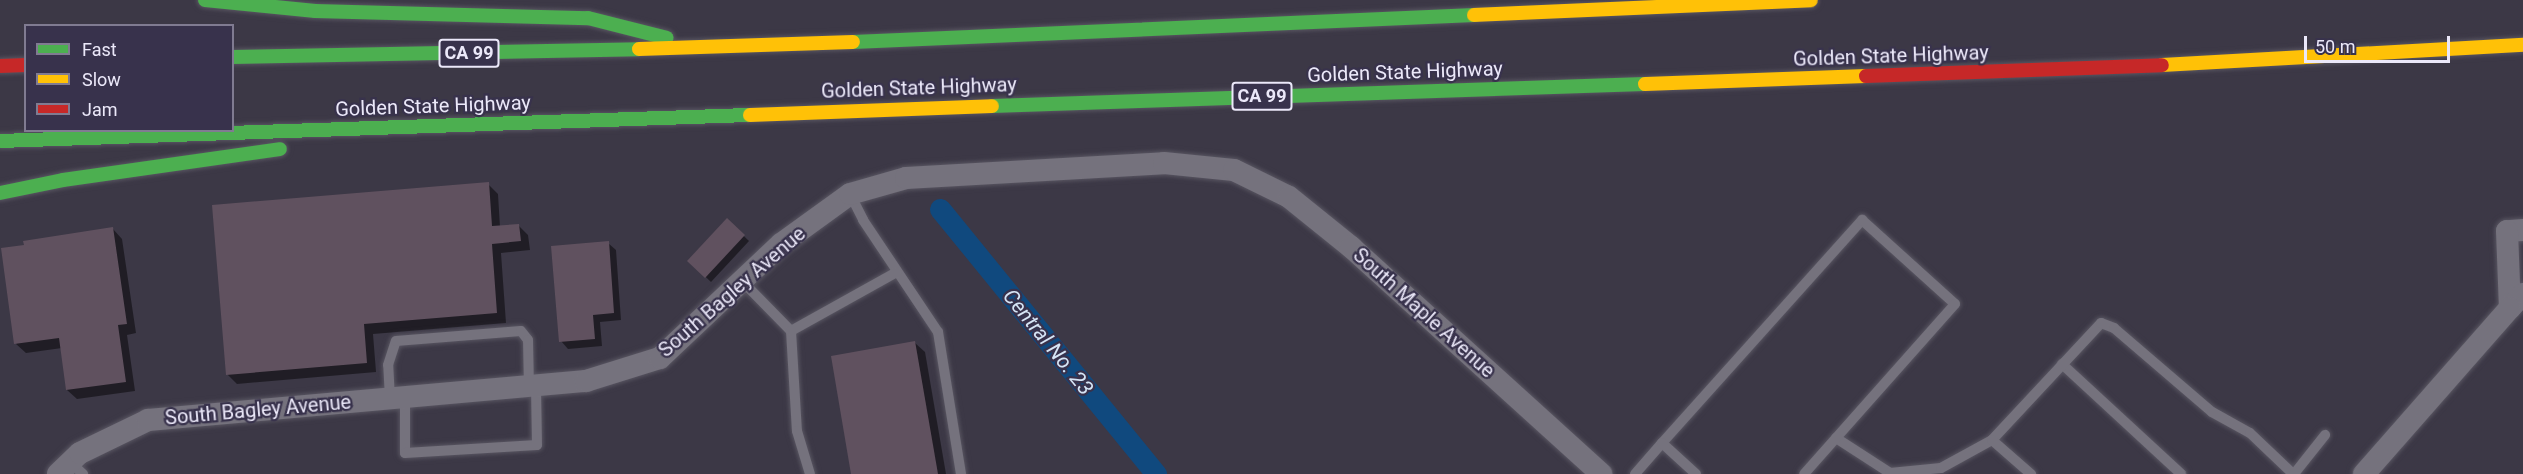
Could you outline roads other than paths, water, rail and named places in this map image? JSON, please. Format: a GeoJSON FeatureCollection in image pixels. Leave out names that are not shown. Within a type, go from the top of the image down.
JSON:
{"type":"FeatureCollection","features":[{"type":"Feature","properties":{"kind":"highway"},"geometry":{"type":"LineString","coordinates":[[204,0],[315,10],[588,18],[706,48]]}},
{"type":"Feature","properties":{"kind":"highway","name":"CA 99"},"geometry":{"type":"LineString","coordinates":[[234,57],[706,48],[1811,0]]}},
{"type":"Feature","properties":{"kind":"highway","name":"Golden State Highway"},"geometry":{"type":"LineString","coordinates":[[0,141],[2123,68],[2523,45]]}},
{"type":"Feature","properties":{"kind":"highway"},"geometry":{"type":"LineString","coordinates":[[0,66],[24,64]]}},
{"type":"Feature","properties":{"kind":"highway"},"geometry":{"type":"LineString","coordinates":[[0,193],[63,180],[449,125]]}},
{"type":"Feature","properties":{"kind":"street","name":"South Bagley Avenue"},"geometry":{"type":"LineString","coordinates":[[70,470],[80,453],[148,420],[586,381],[660,358],[782,244],[850,194],[906,178],[1164,163],[1234,170]]}},
{"type":"Feature","properties":{"kind":"street","name":"South Maple Avenue"},"geometry":{"type":"LineString","coordinates":[[1234,170],[1289,197],[1351,247],[1601,474]]}},
{"type":"Feature","properties":{"kind":"street"},"geometry":{"type":"LineString","coordinates":[[2372,471],[2520,298],[2507,231],[2523,230]]}},
{"type":"Feature","properties":{"kind":"lane"},"geometry":{"type":"LineString","coordinates":[[850,194],[897,272],[938,332],[961,474]]}},
{"type":"Feature","properties":{"kind":"lane"},"geometry":{"type":"LineString","coordinates":[[1635,474],[1862,220],[1955,304],[1804,474]]}},
{"type":"Feature","properties":{"kind":"lane"},"geometry":{"type":"LineString","coordinates":[[790,331],[897,272]]}},
{"type":"Feature","properties":{"kind":"lane"},"geometry":{"type":"LineString","coordinates":[[743,282],[790,331],[797,431],[810,474]]}},
{"type":"Feature","properties":{"kind":"lane"},"geometry":{"type":"LineString","coordinates":[[1836,438],[1890,473],[1941,468],[1992,440],[2101,322],[2108,324],[2212,412],[2250,432],[2293,474],[2325,435]]}},
{"type":"Feature","properties":{"kind":"lane"},"geometry":{"type":"LineString","coordinates":[[521,331],[528,340],[533,386],[537,445],[405,453],[397,398],[388,365],[396,341],[521,331]]}},
{"type":"Feature","properties":{"kind":"lane"},"geometry":{"type":"LineString","coordinates":[[2062,364],[2181,474]]}},
{"type":"Feature","properties":{"kind":"lane"},"geometry":{"type":"LineString","coordinates":[[1992,440],[2031,474]]}},
{"type":"Feature","properties":{"kind":"lane"},"geometry":{"type":"LineString","coordinates":[[1662,444],[1696,474]]}},
{"type":"Feature","properties":{"kind":"waterway","name":"Central No. 23"},"geometry":{"type":"LineString","coordinates":[[940,209],[1156,474]]}}]}
